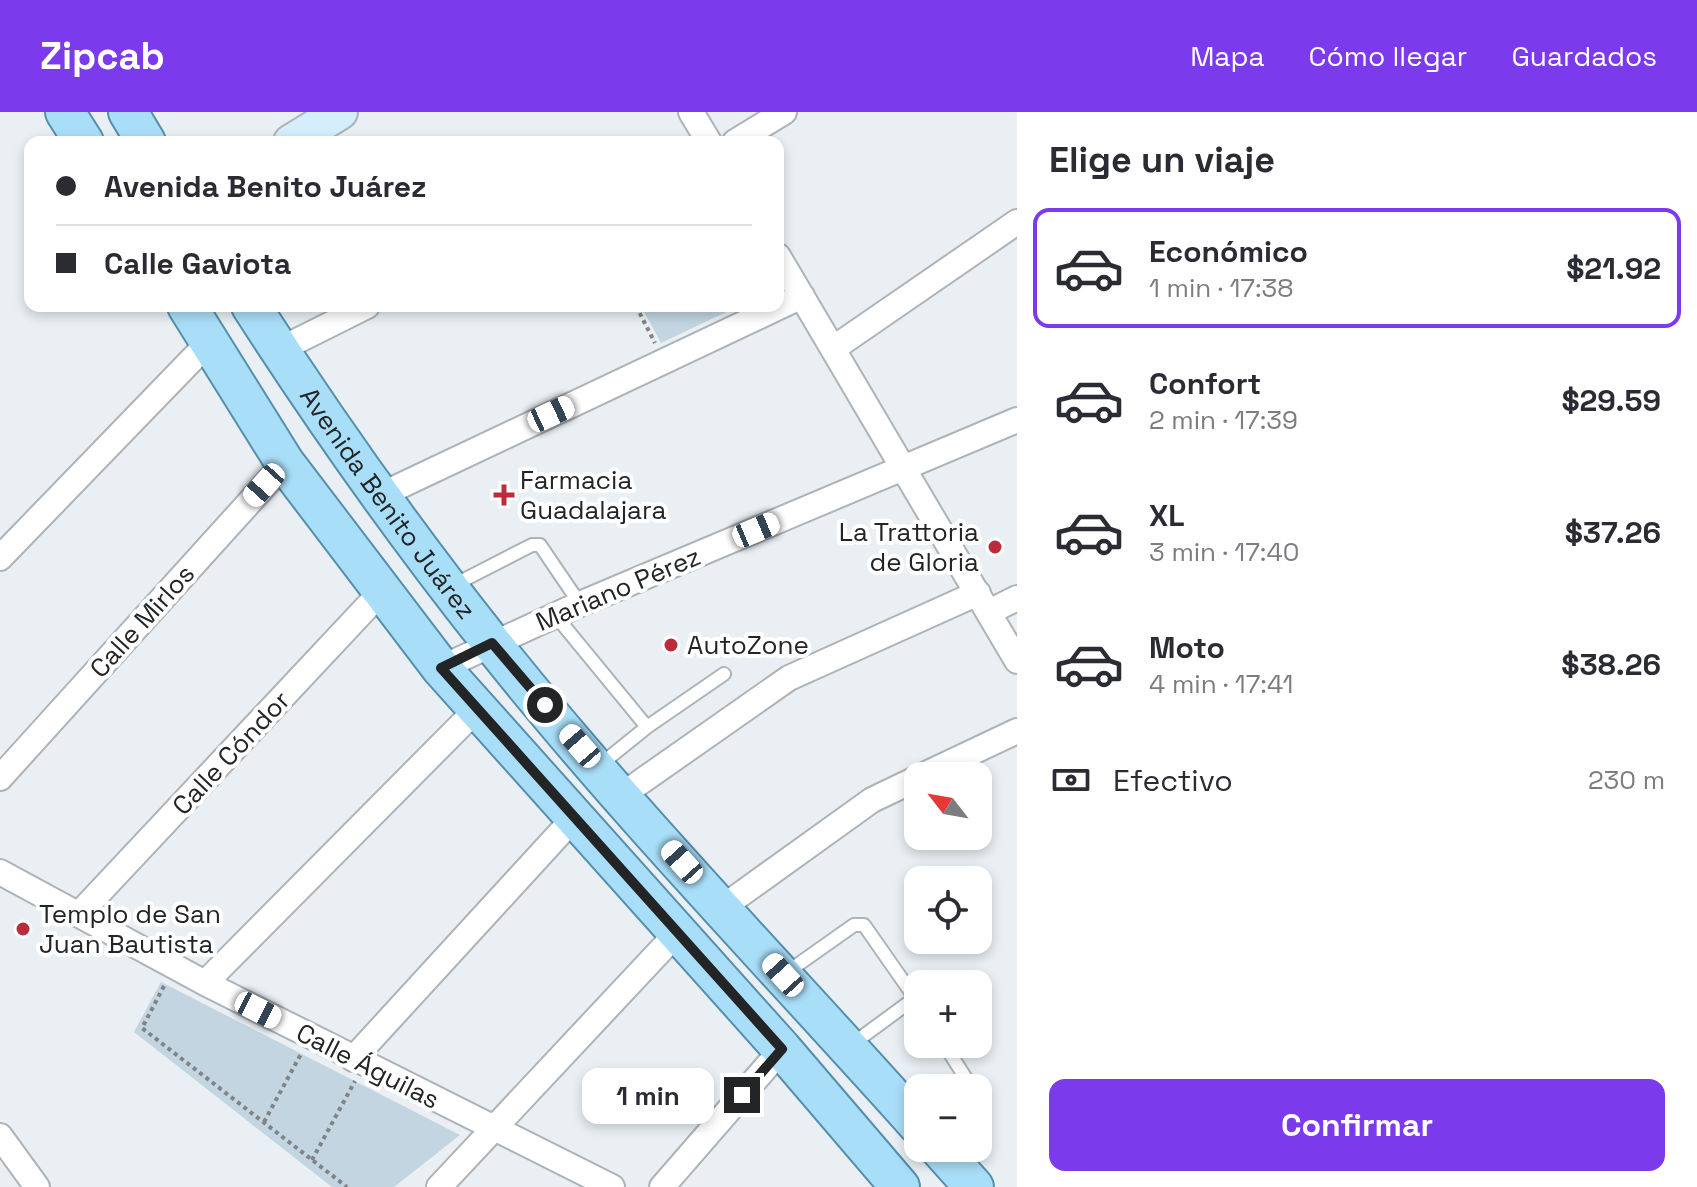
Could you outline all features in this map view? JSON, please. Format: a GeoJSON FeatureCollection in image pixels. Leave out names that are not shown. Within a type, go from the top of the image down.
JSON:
{"type":"FeatureCollection","features":[{"type":"Feature","properties":{"kind":"main road"},"geometry":{"type":"LineString","coordinates":[[65,112],[80,136]]}},
{"type":"Feature","properties":{"kind":"main road"},"geometry":{"type":"LineString","coordinates":[[128,112],[142,136]]}},
{"type":"Feature","properties":{"kind":"main road"},"geometry":{"type":"LineString","coordinates":[[191,312],[285,463],[441,668],[782,1049],[900,1187]]}},
{"type":"Feature","properties":{"kind":"main road","name":"Avenida Benito Juárez"},"geometry":{"type":"LineString","coordinates":[[255,312],[381,495],[492,643],[610,781],[904,1109]]}},
{"type":"Feature","properties":{"kind":"main road"},"geometry":{"type":"LineString","coordinates":[[952,1162],[974,1187]]}},
{"type":"Feature","properties":{"kind":"street"},"geometry":{"type":"LineString","coordinates":[[301,136],[340,112]]}},
{"type":"Feature","properties":{"kind":"street"},"geometry":{"type":"LineString","coordinates":[[691,112],[703,136]]}},
{"type":"Feature","properties":{"kind":"street"},"geometry":{"type":"LineString","coordinates":[[745,136],[784,112]]}},
{"type":"Feature","properties":{"kind":"street"},"geometry":{"type":"LineString","coordinates":[[834,348],[1017,222]]}},
{"type":"Feature","properties":{"kind":"street"},"geometry":{"type":"LineString","coordinates":[[784,266],[1017,661]]}},
{"type":"Feature","properties":{"kind":"street"},"geometry":{"type":"LineString","coordinates":[[784,305],[802,296]]}},
{"type":"Feature","properties":{"kind":"street"},"geometry":{"type":"LineString","coordinates":[[279,350],[355,312]]}},
{"type":"Feature","properties":{"kind":"street"},"geometry":{"type":"LineString","coordinates":[[381,495],[768,312]]}},
{"type":"Feature","properties":{"kind":"street"},"geometry":{"type":"LineString","coordinates":[[0,558],[209,342]]}},
{"type":"Feature","properties":{"kind":"street","name":"Mariano Pérez"},"geometry":{"type":"LineString","coordinates":[[441,668],[580,604],[1017,420]]}},
{"type":"Feature","properties":{"kind":"street","name":"Calle Mirlos"},"geometry":{"type":"LineString","coordinates":[[0,778],[285,463]]}},
{"type":"Feature","properties":{"kind":"street","name":"Calle Cóndor"},"geometry":{"type":"LineString","coordinates":[[80,913],[381,592]]}},
{"type":"Feature","properties":{"kind":"street"},"geometry":{"type":"LineString","coordinates":[[610,781],[789,678],[984,602],[1017,598]]}},
{"type":"Feature","properties":{"kind":"street"},"geometry":{"type":"LineString","coordinates":[[205,983],[477,709]]}},
{"type":"Feature","properties":{"kind":"street"},"geometry":{"type":"LineString","coordinates":[[952,762],[1017,731]]}},
{"type":"Feature","properties":{"kind":"street"},"geometry":{"type":"LineString","coordinates":[[723,907],[872,800],[904,785]]}},
{"type":"Feature","properties":{"kind":"street"},"geometry":{"type":"LineString","coordinates":[[358,1062],[573,819]]}},
{"type":"Feature","properties":{"kind":"street","name":"Calle Águilas"},"geometry":{"type":"LineString","coordinates":[[0,872],[358,1062],[612,1187]]}},
{"type":"Feature","properties":{"kind":"street"},"geometry":{"type":"LineString","coordinates":[[439,1187],[495,1131],[677,933]]}},
{"type":"Feature","properties":{"kind":"street"},"geometry":{"type":"LineString","coordinates":[[662,1187],[782,1049]]}},
{"type":"Feature","properties":{"kind":"street"},"geometry":{"type":"LineString","coordinates":[[1,1139],[37,1187]]}},
{"type":"Feature","properties":{"kind":"lane"},"geometry":{"type":"LineString","coordinates":[[449,588],[532,545],[540,545],[580,604]]}},
{"type":"Feature","properties":{"kind":"lane"},"geometry":{"type":"LineString","coordinates":[[555,615],[647,727]]}},
{"type":"Feature","properties":{"kind":"lane"},"geometry":{"type":"LineString","coordinates":[[610,781],[647,727],[724,674]]}},
{"type":"Feature","properties":{"kind":"lane"},"geometry":{"type":"LineString","coordinates":[[783,975],[854,925],[864,925],[904,983]]}},
{"type":"Feature","properties":{"kind":"lane"},"geometry":{"type":"LineString","coordinates":[[848,1047],[904,1008]]}},
{"type":"Feature","properties":{"kind":"path"},"geometry":{"type":"LineString","coordinates":[[639,312],[665,361]]}},
{"type":"Feature","properties":{"kind":"path"},"geometry":{"type":"LineString","coordinates":[[174,966],[142,1028],[347,1187]]}},
{"type":"Feature","properties":{"kind":"path"},"geometry":{"type":"LineString","coordinates":[[264,1122],[310,1037]]}},
{"type":"Feature","properties":{"kind":"path"},"geometry":{"type":"LineString","coordinates":[[312,1160],[358,1062]]}},
{"type":"Feature","properties":{"kind":"shaded area"},"geometry":{"type":"Polygon","coordinates":[[[644,312],[726,312],[661,343],[644,312]]]}},
{"type":"Feature","properties":{"kind":"shaded area"},"geometry":{"type":"Polygon","coordinates":[[[161,982],[460,1135],[394,1187],[332,1187],[134,1032],[161,982]]]}},
{"type":"Feature","properties":{"kind":"place","name":"Farmacia Guadalajara"},"geometry":{"type":"Point","coordinates":[504,495]}},
{"type":"Feature","properties":{"kind":"place","name":"La Trattoria de Gloria"},"geometry":{"type":"Point","coordinates":[995,547]}},
{"type":"Feature","properties":{"kind":"place","name":"AutoZone"},"geometry":{"type":"Point","coordinates":[671,645]}},
{"type":"Feature","properties":{"kind":"place","name":"Templo de San Juan Bautista"},"geometry":{"type":"Point","coordinates":[23,929]}},
{"type":"Feature","properties":{"kind":"route"},"geometry":{"type":"LineString","coordinates":[[545,705],[492,643],[441,668],[782,1049],[742,1095]]}}]}
